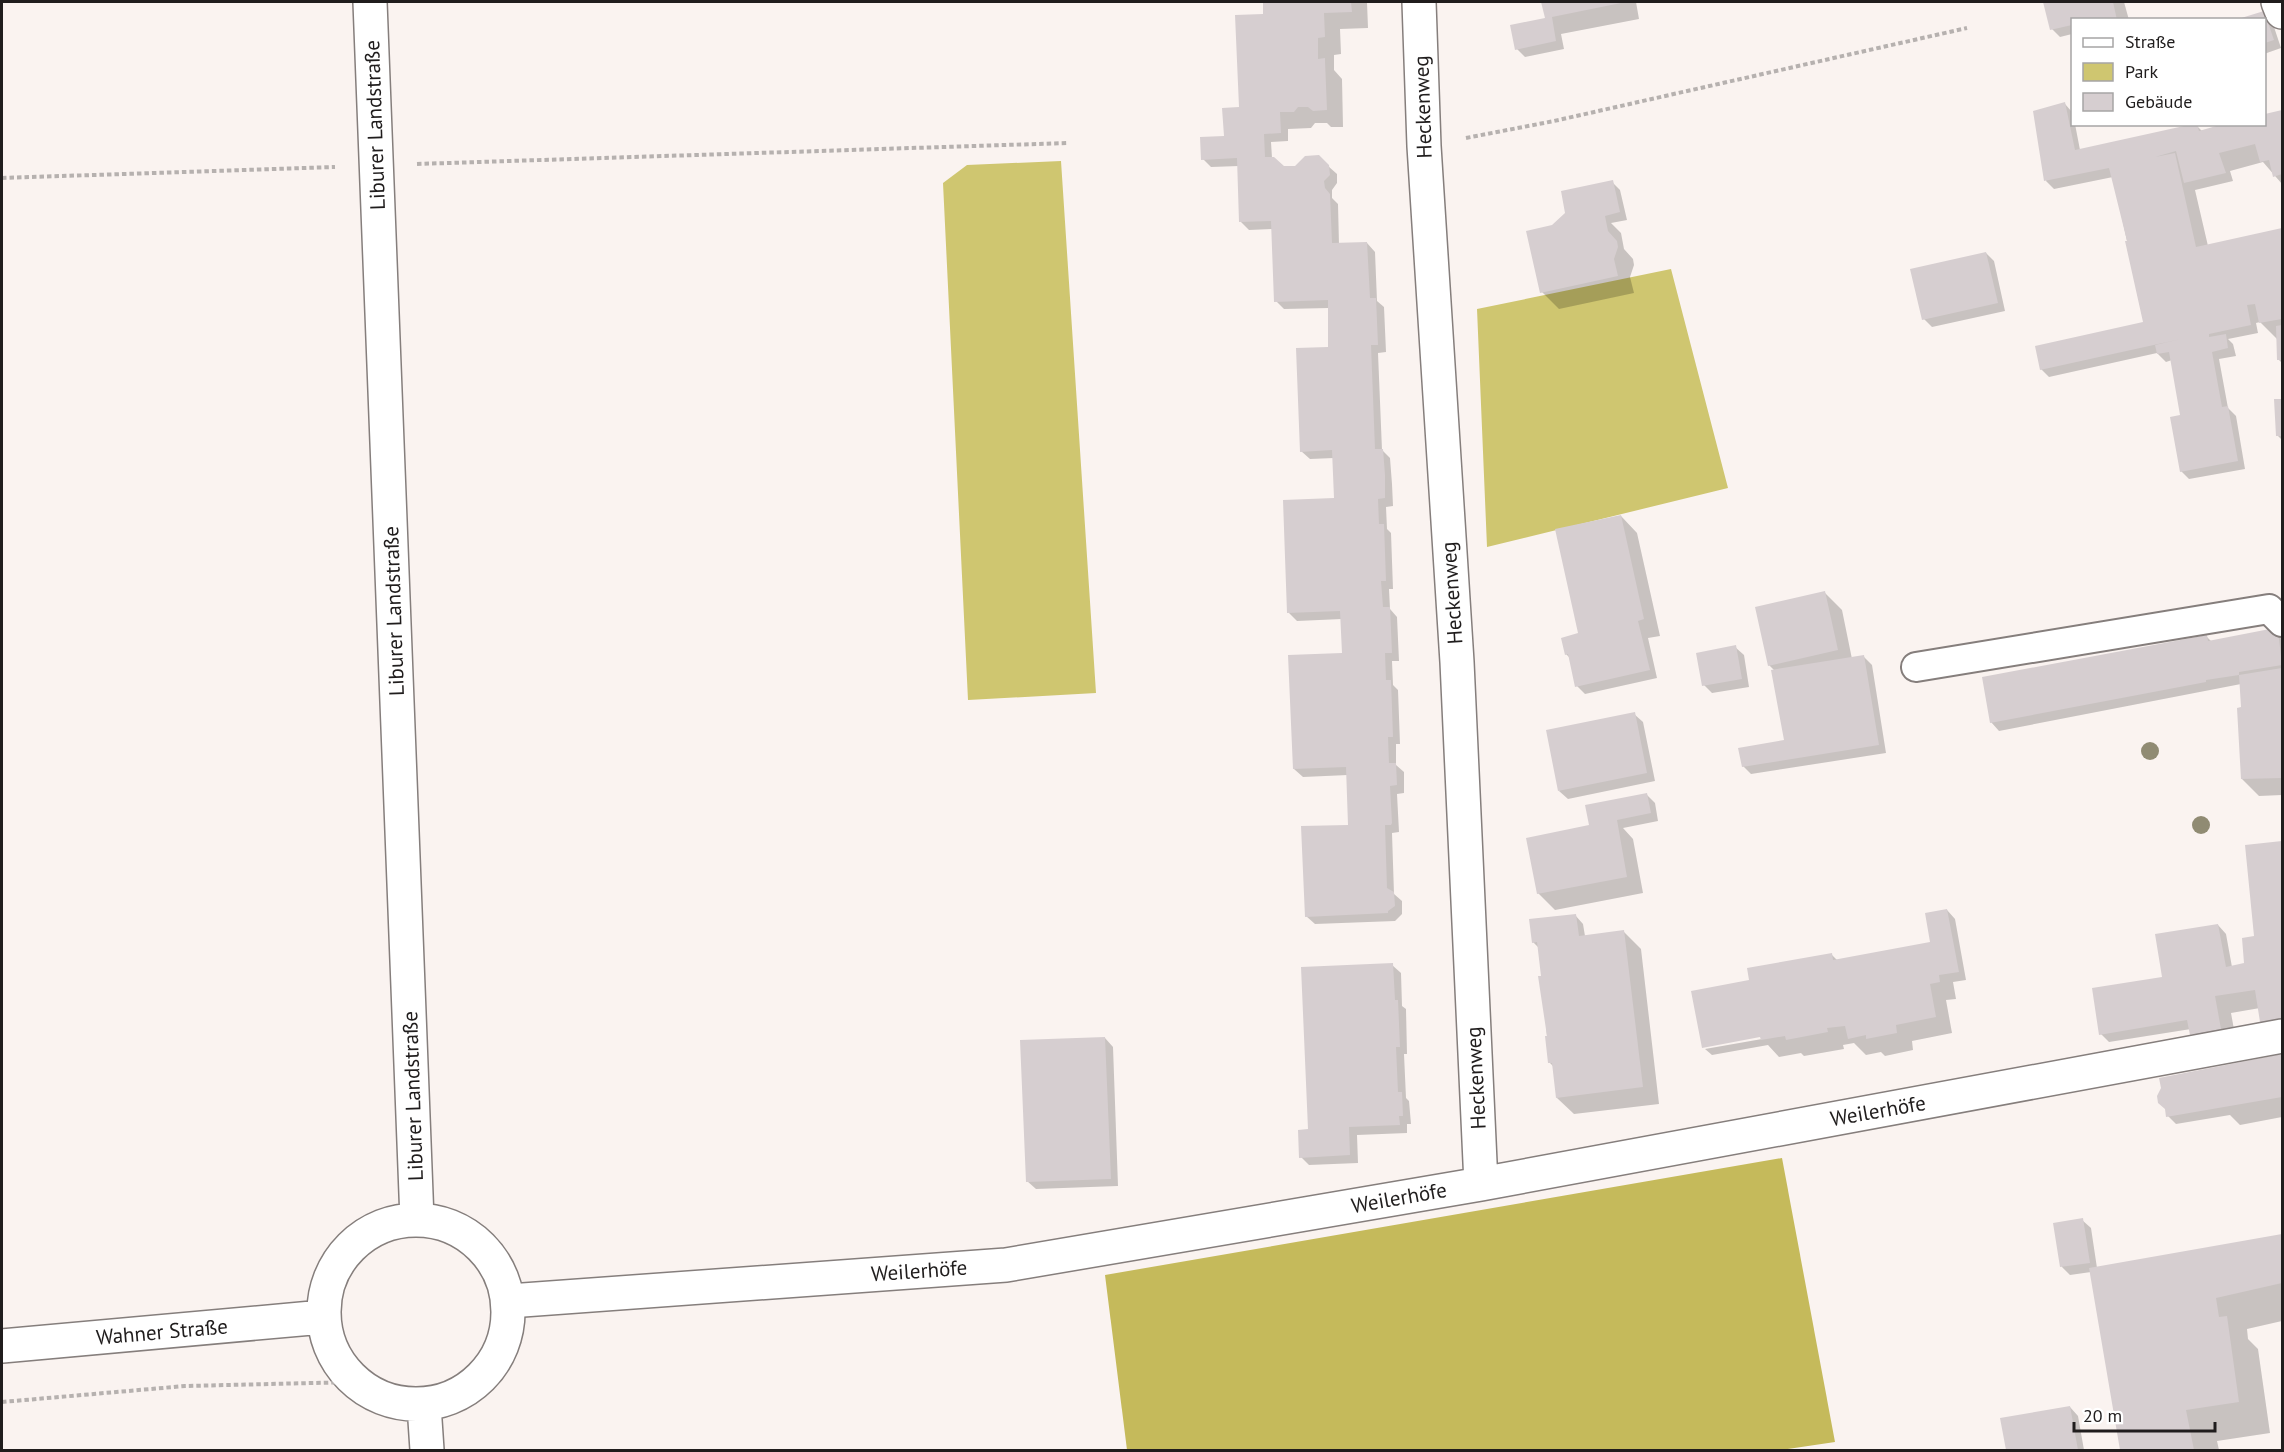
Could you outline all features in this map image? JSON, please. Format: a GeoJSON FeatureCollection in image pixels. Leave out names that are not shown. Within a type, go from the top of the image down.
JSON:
{"type":"FeatureCollection","features":[{"type":"Feature","properties":{"kind":"street","name":"Liburer Landstraße"},"geometry":{"type":"LineString","coordinates":[[370,2],[417,1220]]}},
{"type":"Feature","properties":{"kind":"street","name":"Heckenweg"},"geometry":{"type":"LineString","coordinates":[[1419,2],[1424,147],[1457,662],[1481,1184]]}},
{"type":"Feature","properties":{"kind":"street"},"geometry":{"type":"LineString","coordinates":[[2278,2],[2283,12]]}},
{"type":"Feature","properties":{"kind":"street","name":"Weilerhöfe"},"geometry":{"type":"LineString","coordinates":[[509,1301],[1006,1265],[1481,1184],[2283,1036]]}},
{"type":"Feature","properties":{"kind":"street"},"geometry":{"type":"LineString","coordinates":[[417,1220],[450,1226],[478,1243],[499,1270],[509,1301],[506,1338],[488,1371],[460,1394],[424,1405],[387,1401],[355,1382],[333,1353],[323,1317],[326,1292],[334,1268],[350,1248],[369,1232],[393,1223],[417,1220]]}},
{"type":"Feature","properties":{"kind":"street","name":"Wahner Straße"},"geometry":{"type":"LineString","coordinates":[[2,1346],[323,1317]]}},
{"type":"Feature","properties":{"kind":"street"},"geometry":{"type":"LineString","coordinates":[[424,1405],[427,1450]]}},
{"type":"Feature","properties":{"kind":"lane"},"geometry":{"type":"LineString","coordinates":[[1916,667],[2269,609],[2283,622]]}},
{"type":"Feature","properties":{"kind":"path"},"geometry":{"type":"LineString","coordinates":[[1424,147],[1554,121],[1967,28]]}},
{"type":"Feature","properties":{"kind":"path"},"geometry":{"type":"LineString","coordinates":[[2,178],[1067,143]]}},
{"type":"Feature","properties":{"kind":"path"},"geometry":{"type":"LineString","coordinates":[[2,1402],[185,1386],[355,1382]]}},
{"type":"Feature","properties":{"kind":"green space"},"geometry":{"type":"Polygon","coordinates":[[[1061,161],[1096,693],[968,700],[943,183],[967,165],[1061,161]]]}},
{"type":"Feature","properties":{"kind":"green space"},"geometry":{"type":"Polygon","coordinates":[[[1671,269],[1728,488],[1487,547],[1477,309],[1671,269]]]}},
{"type":"Feature","properties":{"kind":"shaded area"},"geometry":{"type":"Polygon","coordinates":[[[1782,1158],[1835,1442],[1781,1450],[1127,1450],[1105,1275],[1782,1158]]]}},
{"type":"Feature","properties":{"kind":"building"},"geometry":{"type":"Polygon","coordinates":[[[1263,2],[1351,2],[1352,12],[1324,13],[1325,37],[1318,38],[1318,59],[1325,58],[1327,110],[1313,111],[1308,107],[1298,107],[1294,112],[1280,112],[1281,133],[1264,134],[1265,157],[1274,157],[1284,166],[1295,166],[1305,156],[1319,155],[1329,165],[1330,175],[1324,181],[1325,188],[1330,194],[1332,243],[1367,242],[1370,298],[1376,298],[1378,345],[1371,345],[1375,449],[1383,449],[1385,475],[1385,498],[1378,499],[1379,524],[1384,524],[1386,581],[1381,581],[1383,607],[1390,607],[1392,653],[1385,653],[1386,680],[1391,680],[1393,737],[1388,737],[1389,763],[1396,763],[1397,785],[1390,786],[1392,823],[1385,825],[1387,888],[1394,892],[1395,906],[1388,913],[1305,917],[1301,826],[1348,825],[1346,767],[1293,769],[1288,655],[1342,653],[1340,611],[1287,613],[1283,500],[1334,498],[1332,450],[1300,452],[1296,348],[1328,347],[1328,300],[1274,302],[1271,221],[1239,222],[1237,158],[1201,160],[1200,137],[1224,136],[1222,108],[1239,107],[1235,15],[1263,14],[1263,2]]]}},
{"type":"Feature","properties":{"kind":"building"},"geometry":{"type":"Polygon","coordinates":[[[1541,2],[1621,3],[1552,17],[1556,41],[1515,50],[1510,25],[1545,18],[1541,2]]]}},
{"type":"Feature","properties":{"kind":"building"},"geometry":{"type":"Polygon","coordinates":[[[2043,2],[2113,2],[2117,18],[2071,18],[2071,25],[2050,30],[2043,2]]]}},
{"type":"Feature","properties":{"kind":"building"},"geometry":{"type":"Polygon","coordinates":[[[2264,11],[2274,40],[2266,43],[2266,18],[2241,18],[2264,11]]]}},
{"type":"Feature","properties":{"kind":"building"},"geometry":{"type":"Polygon","coordinates":[[[2065,102],[2075,150],[2184,126],[2198,126],[2199,131],[2216,126],[2266,126],[2266,114],[2282,110],[2282,174],[2273,177],[2269,160],[2260,162],[2255,144],[2219,153],[2226,173],[2184,183],[2176,151],[2155,157],[2175,153],[2196,247],[2282,228],[2282,319],[2259,323],[2255,304],[2247,305],[2251,325],[2209,334],[2209,337],[2226,334],[2228,348],[2212,352],[2222,407],[2228,406],[2238,461],[2180,472],[2170,417],[2180,415],[2169,352],[2157,354],[2155,345],[2181,339],[2040,370],[2035,346],[2143,322],[2125,241],[2127,241],[2109,168],[2044,181],[2033,111],[2065,102]]]}},
{"type":"Feature","properties":{"kind":"building"},"geometry":{"type":"Polygon","coordinates":[[[1613,180],[1620,212],[1605,216],[1608,231],[1617,241],[1618,247],[1614,259],[1618,276],[1540,293],[1526,231],[1552,225],[1565,213],[1561,191],[1613,180]]]}},
{"type":"Feature","properties":{"kind":"building"},"geometry":{"type":"Polygon","coordinates":[[[1986,252],[1998,303],[1922,320],[1910,269],[1986,252]]]}},
{"type":"Feature","properties":{"kind":"building"},"geometry":{"type":"Polygon","coordinates":[[[2282,325],[2282,360],[2277,360],[2276,326],[2282,325]]]}},
{"type":"Feature","properties":{"kind":"building"},"geometry":{"type":"Polygon","coordinates":[[[2274,399],[2282,399],[2282,436],[2276,436],[2274,399]]]}},
{"type":"Feature","properties":{"kind":"building"},"geometry":{"type":"Polygon","coordinates":[[[1621,515],[1644,619],[1638,621],[1650,670],[1575,687],[1568,654],[1565,655],[1561,638],[1578,633],[1555,529],[1621,515]]]}},
{"type":"Feature","properties":{"kind":"building"},"geometry":{"type":"Polygon","coordinates":[[[1825,591],[1838,650],[1768,666],[1755,607],[1825,591]]]}},
{"type":"Feature","properties":{"kind":"building"},"geometry":{"type":"Polygon","coordinates":[[[2275,628],[2278,630],[2282,665],[2239,672],[2239,675],[2206,680],[2206,682],[1990,723],[1982,677],[2207,635],[2208,641],[2275,628]]]}},
{"type":"Feature","properties":{"kind":"building"},"geometry":{"type":"Polygon","coordinates":[[[1736,645],[1742,679],[1702,686],[1696,653],[1736,645]]]}},
{"type":"Feature","properties":{"kind":"building"},"geometry":{"type":"Polygon","coordinates":[[[1864,655],[1879,745],[1742,767],[1738,748],[1784,740],[1771,670],[1864,655]]]}},
{"type":"Feature","properties":{"kind":"building"},"geometry":{"type":"Polygon","coordinates":[[[2282,668],[2282,778],[2241,779],[2237,708],[2241,707],[2239,675],[2282,668]]]}},
{"type":"Feature","properties":{"kind":"building"},"geometry":{"type":"Polygon","coordinates":[[[1635,712],[1647,773],[1558,791],[1546,730],[1635,712]]]}},
{"type":"Feature","properties":{"kind":"building"},"geometry":{"type":"Polygon","coordinates":[[[1647,793],[1651,813],[1617,820],[1627,877],[1537,894],[1526,838],[1589,825],[1585,805],[1647,793]]]}},
{"type":"Feature","properties":{"kind":"building"},"geometry":{"type":"Polygon","coordinates":[[[2282,841],[2282,1019],[2260,1022],[2255,990],[2215,996],[2221,1029],[2190,1035],[2187,1020],[2099,1035],[2092,988],[2162,977],[2155,934],[2218,924],[2226,967],[2244,963],[2242,938],[2254,936],[2245,845],[2282,841]]]}},
{"type":"Feature","properties":{"kind":"building"},"geometry":{"type":"Polygon","coordinates":[[[1947,909],[1959,972],[1939,975],[1940,982],[1930,984],[1936,1017],[1896,1025],[1897,1033],[1866,1039],[1866,1035],[1848,1039],[1845,1026],[1827,1028],[1828,1032],[1786,1040],[1785,1036],[1761,1040],[1760,1037],[1702,1048],[1691,991],[1749,980],[1747,968],[1832,953],[1833,960],[1930,942],[1925,913],[1947,909]]]}},
{"type":"Feature","properties":{"kind":"building"},"geometry":{"type":"Polygon","coordinates":[[[1576,914],[1579,936],[1624,930],[1643,1087],[1556,1098],[1552,1063],[1548,1063],[1545,1036],[1547,1036],[1538,976],[1541,976],[1537,942],[1532,943],[1529,919],[1576,914]]]}},
{"type":"Feature","properties":{"kind":"building"},"geometry":{"type":"Polygon","coordinates":[[[1393,963],[1395,1000],[1398,1000],[1400,1047],[1396,1047],[1398,1092],[1402,1092],[1403,1116],[1399,1116],[1400,1125],[1349,1127],[1350,1155],[1299,1158],[1298,1130],[1308,1129],[1301,967],[1393,963]]]}},
{"type":"Feature","properties":{"kind":"building"},"geometry":{"type":"Polygon","coordinates":[[[1105,1037],[1111,1179],[1026,1182],[1020,1040],[1105,1037]]]}},
{"type":"Feature","properties":{"kind":"building"},"geometry":{"type":"Polygon","coordinates":[[[2282,1054],[2282,1097],[2166,1117],[2165,1109],[2158,1103],[2157,1096],[2161,1088],[2159,1078],[2282,1054]]]}},
{"type":"Feature","properties":{"kind":"building"},"geometry":{"type":"Polygon","coordinates":[[[2083,1218],[2090,1263],[2060,1267],[2053,1223],[2083,1218]]]}},
{"type":"Feature","properties":{"kind":"building"},"geometry":{"type":"Polygon","coordinates":[[[2282,1234],[2282,1283],[2216,1298],[2219,1317],[2227,1316],[2239,1402],[2186,1410],[2194,1450],[2120,1450],[2089,1268],[2282,1234]]]}},
{"type":"Feature","properties":{"kind":"building"},"geometry":{"type":"Polygon","coordinates":[[[2070,1406],[2078,1450],[2006,1450],[2000,1418],[2070,1406]]]}}]}
